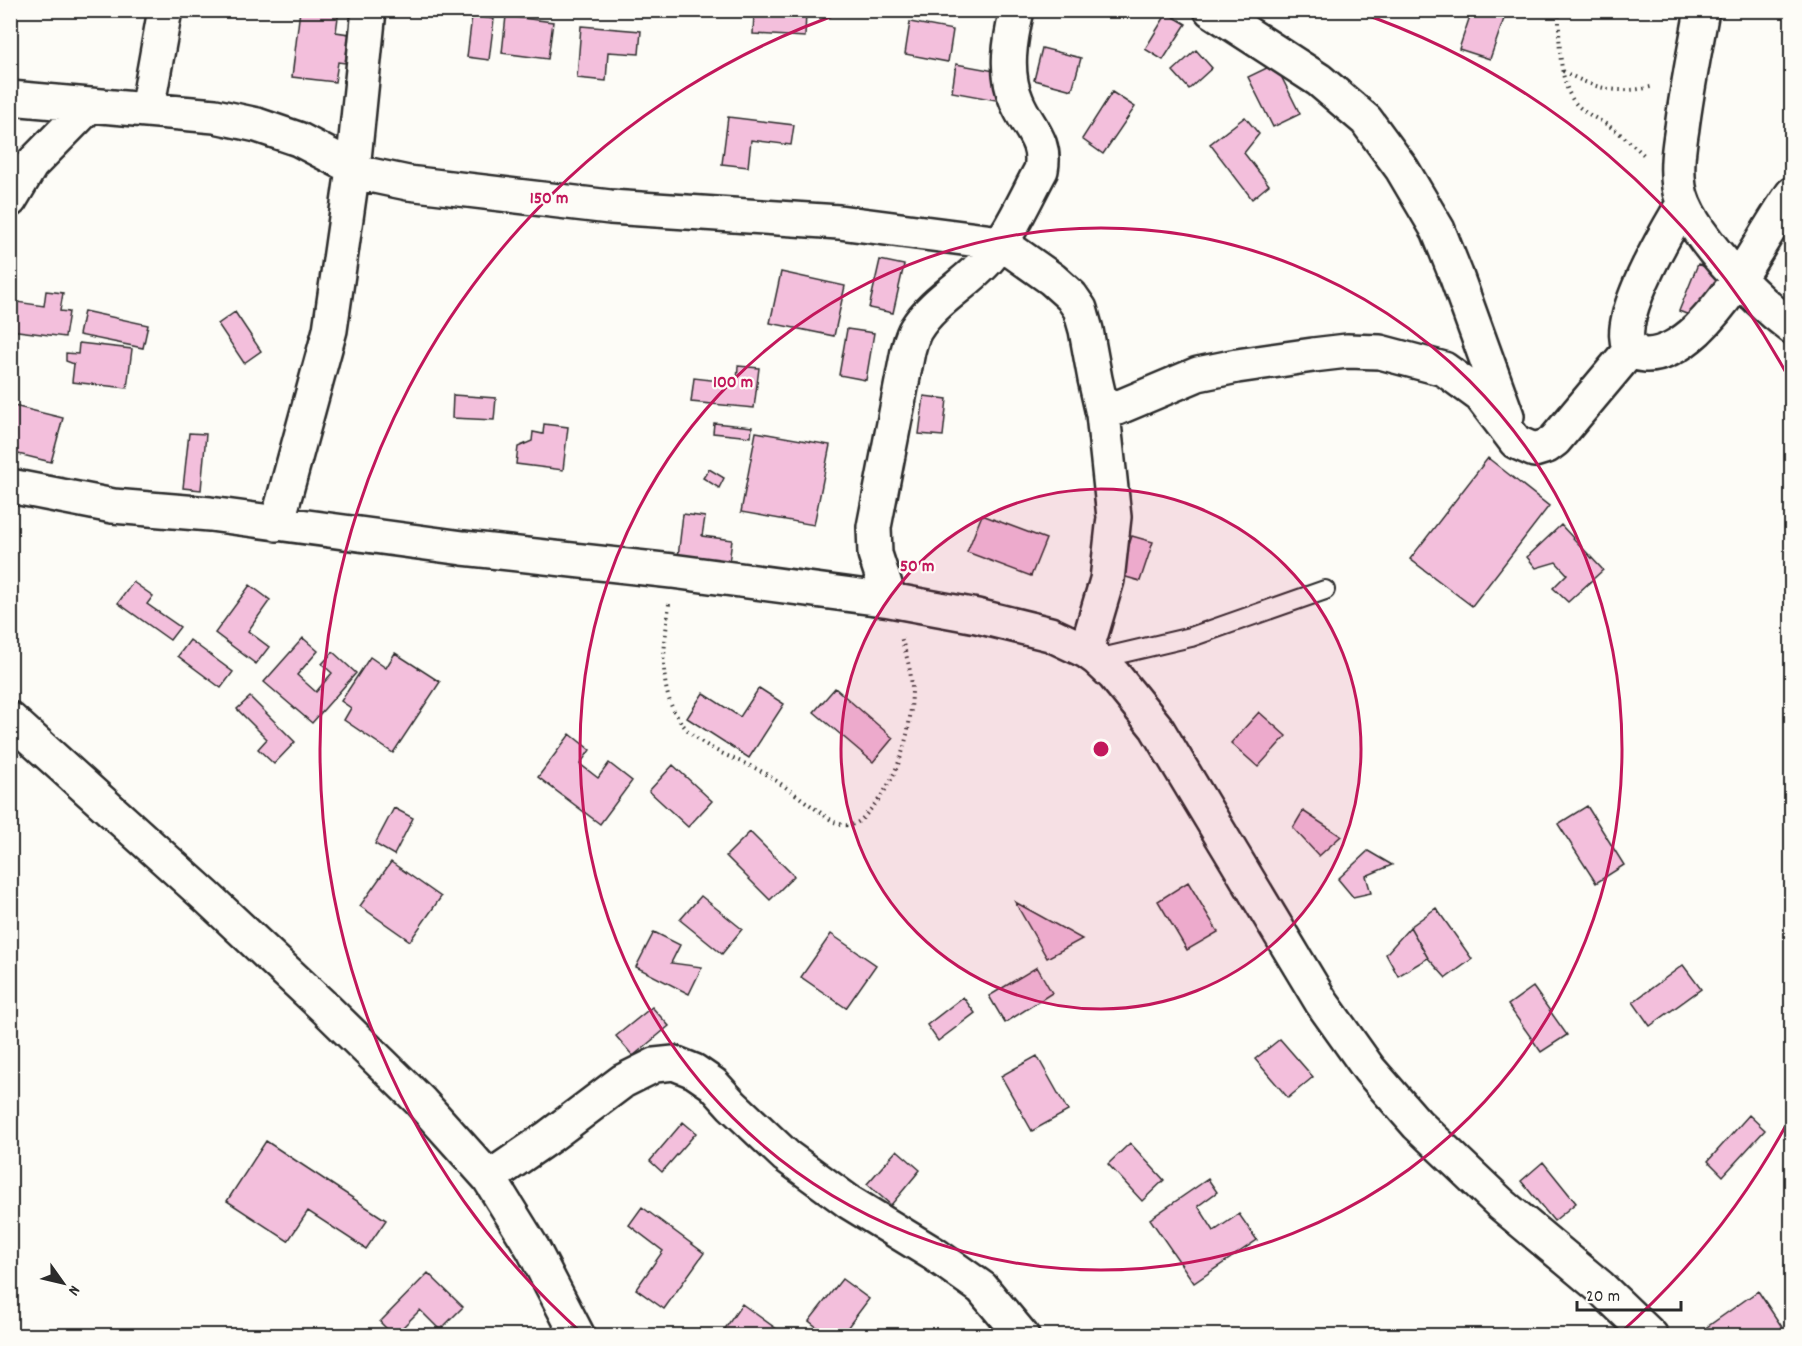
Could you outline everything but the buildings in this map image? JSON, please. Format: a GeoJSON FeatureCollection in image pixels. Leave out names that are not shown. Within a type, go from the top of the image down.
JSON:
{"type":"FeatureCollection","features":[{"type":"Feature","properties":{"kind":"street"},"geometry":{"type":"LineString","coordinates":[[147,110],[165,10]]}},
{"type":"Feature","properties":{"kind":"street"},"geometry":{"type":"LineString","coordinates":[[277,524],[330,330],[354,169],[369,10]]}},
{"type":"Feature","properties":{"kind":"street"},"geometry":{"type":"LineString","coordinates":[[890,600],[875,554],[874,527],[908,351],[915,330],[935,306],[975,272],[1001,243],[1041,170],[1043,158],[1041,147],[1017,103],[1011,80],[1010,38],[1017,10]]}},
{"type":"Feature","properties":{"kind":"street"},"geometry":{"type":"LineString","coordinates":[[1211,10],[1272,48],[1326,87],[1366,120],[1402,170],[1438,230],[1516,442]]}},
{"type":"Feature","properties":{"kind":"street"},"geometry":{"type":"LineString","coordinates":[[1702,10],[1689,72],[1678,154],[1681,195],[1704,236],[1740,280],[1791,327]]}},
{"type":"Feature","properties":{"kind":"street"},"geometry":{"type":"LineString","coordinates":[[10,98],[214,116],[257,125],[298,139],[354,169],[408,183],[610,207],[839,222],[1001,243],[1052,279],[1071,296],[1080,309],[1103,414],[1114,517],[1107,580],[1092,655]]}},
{"type":"Feature","properties":{"kind":"street"},"geometry":{"type":"LineString","coordinates":[[10,200],[31,165],[90,105]]}},
{"type":"Feature","properties":{"kind":"street"},"geometry":{"type":"LineString","coordinates":[[1681,195],[1629,312],[1627,339],[1632,348],[1641,355],[1654,356],[1676,346],[1697,330],[1740,280],[1791,194]]}},
{"type":"Feature","properties":{"kind":"street"},"geometry":{"type":"LineString","coordinates":[[1103,414],[1198,374],[1313,355],[1347,351],[1380,352],[1444,369],[1481,396],[1516,442],[1534,450],[1547,446],[1555,440],[1632,348]]}},
{"type":"Feature","properties":{"kind":"street"},"geometry":{"type":"LineString","coordinates":[[10,486],[113,506],[210,514],[463,548],[672,571],[890,600],[976,616],[1050,634],[1092,655],[1114,675],[1156,727],[1322,1003],[1369,1069],[1417,1125],[1501,1204],[1599,1286],[1651,1335]]}},
{"type":"Feature","properties":{"kind":"street"},"geometry":{"type":"LineString","coordinates":[[10,719],[200,891],[420,1101],[489,1178],[533,1249],[578,1335]]}},
{"type":"Feature","properties":{"kind":"street"},"geometry":{"type":"LineString","coordinates":[[489,1178],[623,1081],[655,1065],[674,1063],[694,1071],[713,1084],[786,1156],[849,1202],[934,1254],[982,1288],[1022,1335]]}},
{"type":"Feature","properties":{"kind":"lane"},"geometry":{"type":"LineString","coordinates":[[1092,655],[1191,637],[1324,590]]}},
{"type":"Feature","properties":{"kind":"path"},"geometry":{"type":"LineString","coordinates":[[1559,10],[1563,71],[1568,90],[1576,104],[1590,116],[1612,127],[1681,195]]}},
{"type":"Feature","properties":{"kind":"path"},"geometry":{"type":"LineString","coordinates":[[1563,71],[1596,88],[1623,91],[1666,83],[1689,72]]}},
{"type":"Feature","properties":{"kind":"path"},"geometry":{"type":"LineString","coordinates":[[672,571],[663,649],[663,676],[669,700],[682,724],[702,742],[761,771],[834,822],[847,825],[860,821],[880,799],[900,763],[909,726],[912,689],[909,668],[890,600]]}}]}
